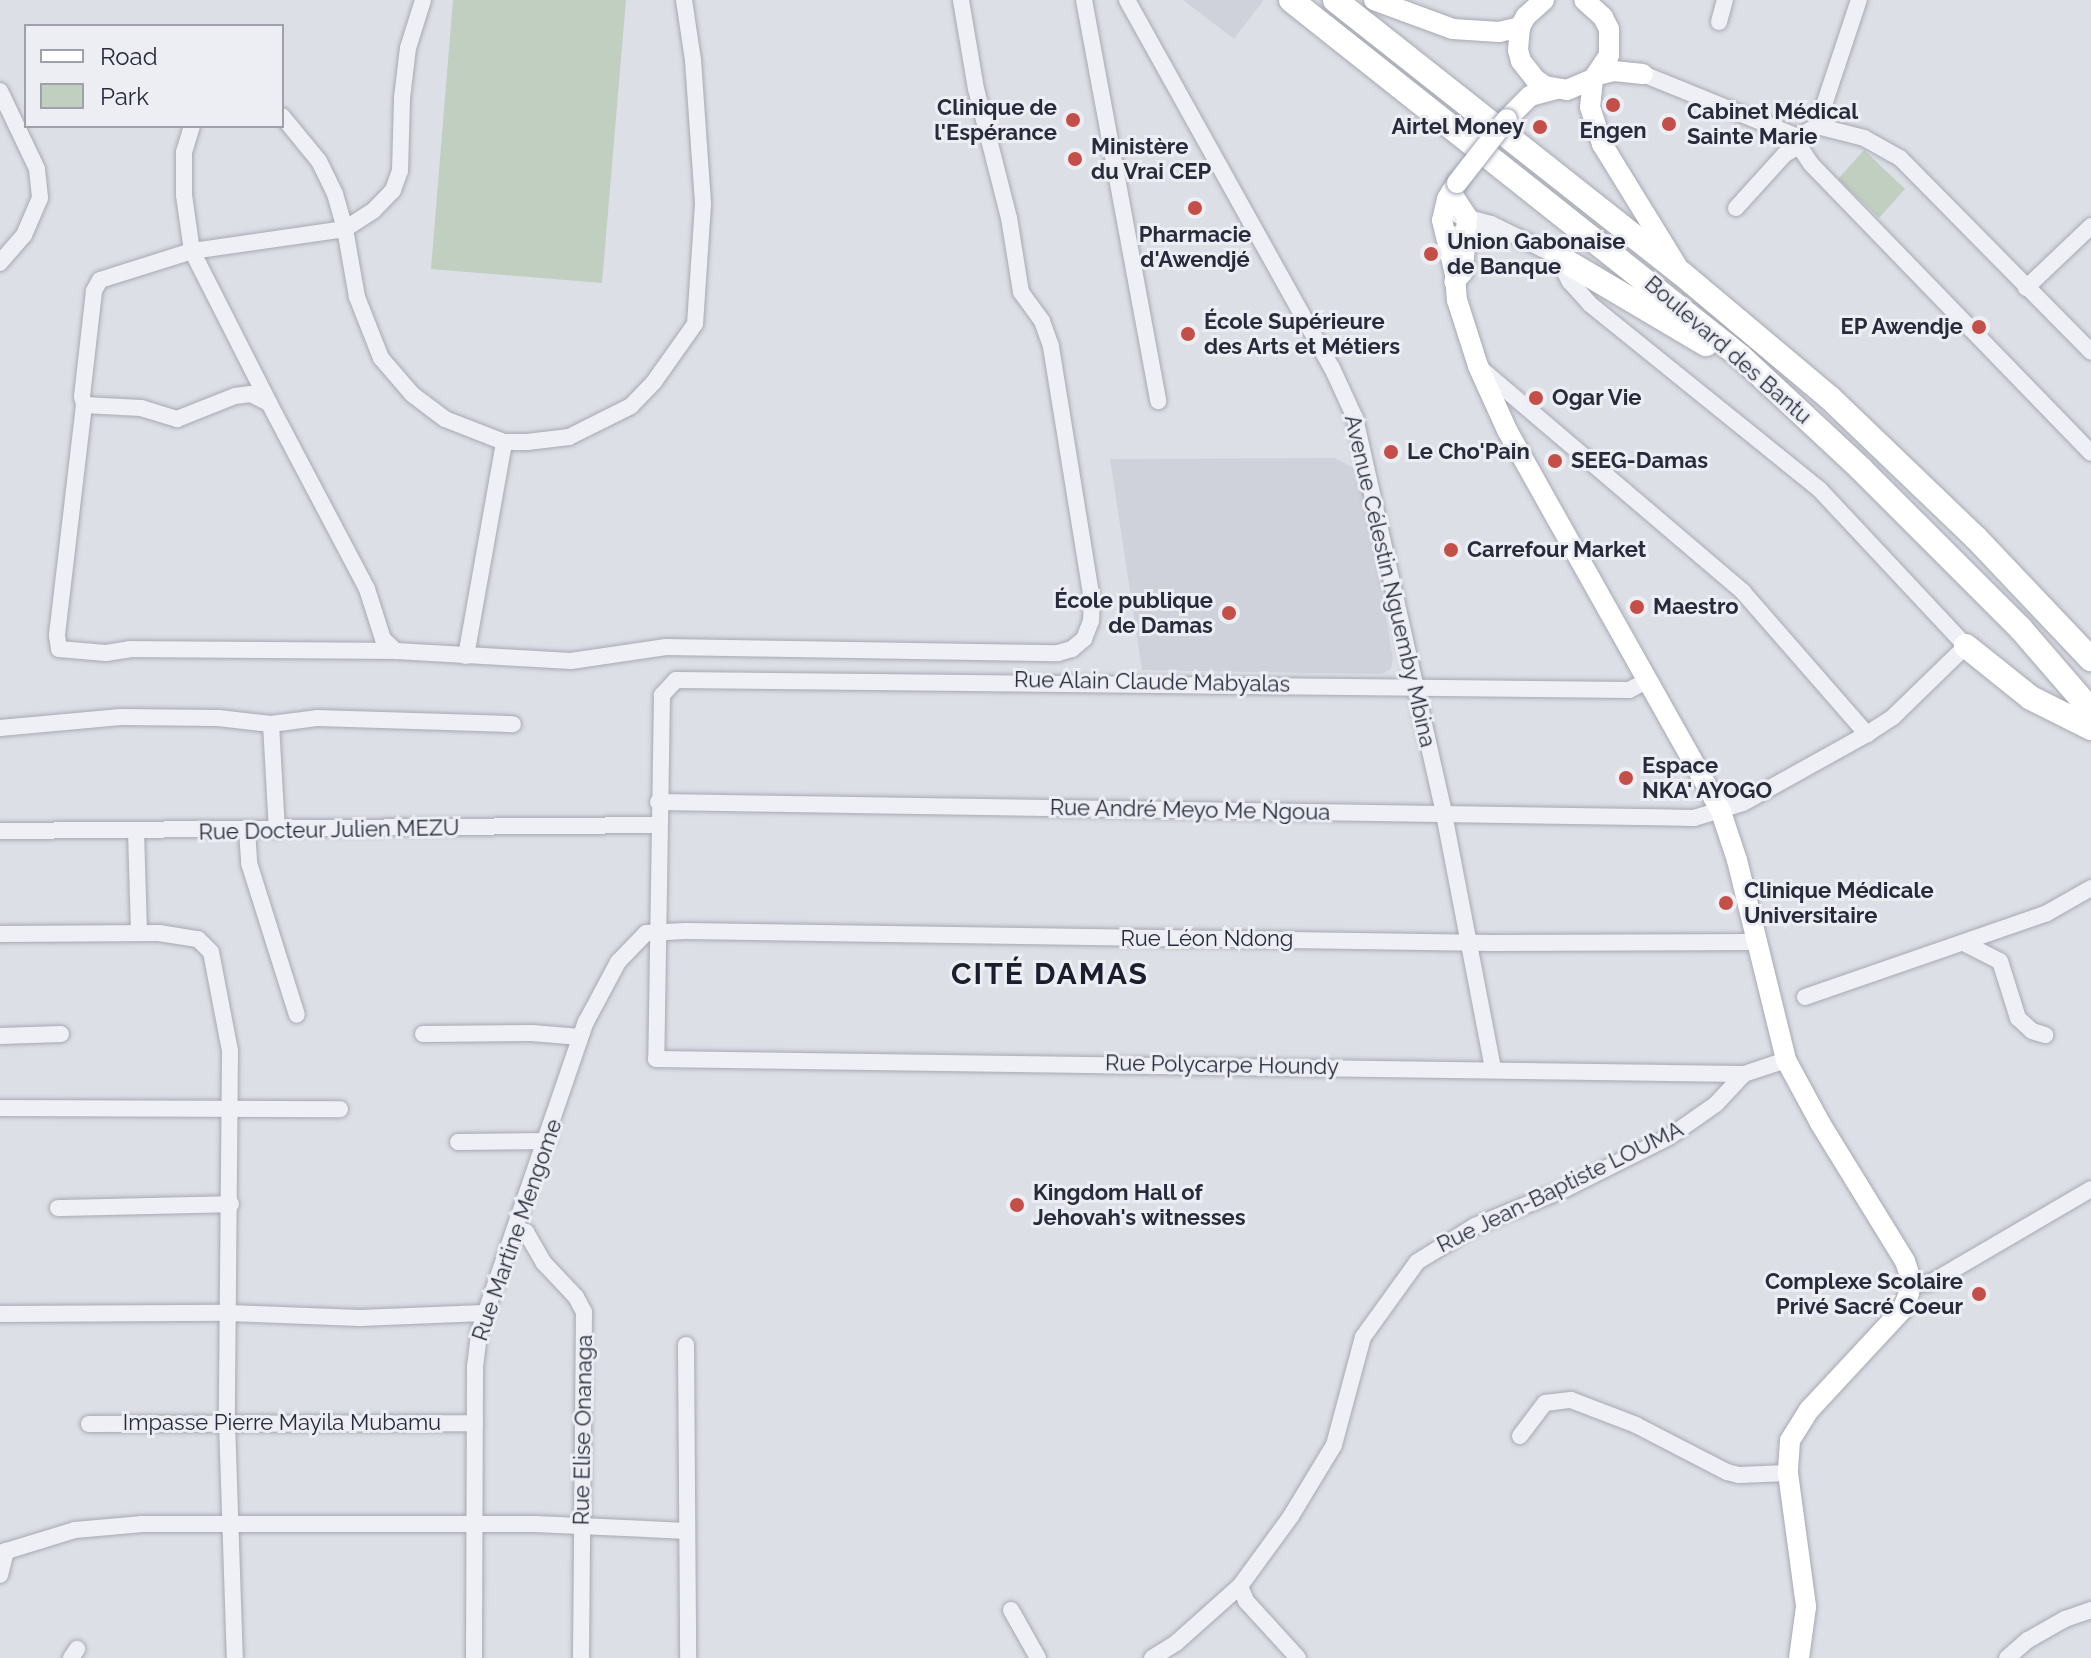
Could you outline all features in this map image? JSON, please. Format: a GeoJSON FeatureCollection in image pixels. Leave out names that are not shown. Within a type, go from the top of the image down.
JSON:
{"type":"FeatureCollection","features":[{"type":"Feature","properties":{"kind":"highway","name":"Boulevard des Bantu"},"geometry":{"type":"LineString","coordinates":[[1291,0],[1741,357],[1861,469],[2021,629],[2091,710]]}},
{"type":"Feature","properties":{"kind":"highway","name":"Boulevard des Bantu"},"geometry":{"type":"LineString","coordinates":[[1335,0],[1681,273],[1893,455],[2091,659]]}},
{"type":"Feature","properties":{"kind":"highway"},"geometry":{"type":"LineString","coordinates":[[1557,256],[1595,293],[1726,356],[1741,357]]}},
{"type":"Feature","properties":{"kind":"highway"},"geometry":{"type":"LineString","coordinates":[[1966,646],[2031,698],[2091,728]]}},
{"type":"Feature","properties":{"kind":"main road"},"geometry":{"type":"LineString","coordinates":[[1374,0],[1453,29],[1499,32],[1520,27]]}},
{"type":"Feature","properties":{"kind":"main road"},"geometry":{"type":"LineString","coordinates":[[1513,112],[1524,80],[1520,27],[1526,16],[1544,0]]}},
{"type":"Feature","properties":{"kind":"main road"},"geometry":{"type":"LineString","coordinates":[[1584,0],[1603,17],[1626,63],[1643,74]]}},
{"type":"Feature","properties":{"kind":"main road"},"geometry":{"type":"LineString","coordinates":[[1609,0],[1609,55],[1595,77],[1590,107],[1602,144],[1681,273]]}},
{"type":"Feature","properties":{"kind":"main road"},"geometry":{"type":"LineString","coordinates":[[1521,61],[1535,79],[1556,89]]}},
{"type":"Feature","properties":{"kind":"main road"},"geometry":{"type":"LineString","coordinates":[[1643,74],[1614,71],[1578,87],[1535,93],[1513,112],[1454,187],[1442,218],[1455,274],[1454,282],[1478,366],[1507,430],[1721,812],[1737,860],[1786,1060],[1905,1261],[1909,1285],[1902,1310],[1798,1424],[1787,1457],[1806,1607],[1799,1658]]}},
{"type":"Feature","properties":{"kind":"main road"},"geometry":{"type":"LineString","coordinates":[[1454,187],[1467,226],[1463,272],[1454,282]]}},
{"type":"Feature","properties":{"kind":"street"},"geometry":{"type":"LineString","coordinates":[[423,0],[408,48],[402,98],[400,171],[393,190],[373,211],[345,229],[192,251],[97,283],[82,396],[84,405],[59,649],[63,652],[106,653],[130,649],[396,651],[571,661],[666,647],[1058,653],[1072,649],[1084,639],[1091,621],[1092,600],[1051,346],[1042,321],[1021,292],[1009,218],[976,89],[961,0]]}},
{"type":"Feature","properties":{"kind":"street"},"geometry":{"type":"LineString","coordinates":[[284,118],[319,161],[335,194],[345,229],[357,297],[381,358],[412,394],[445,419],[504,442],[569,437],[631,406],[654,382],[695,324],[703,204],[693,60],[684,0]]}},
{"type":"Feature","properties":{"kind":"street"},"geometry":{"type":"LineString","coordinates":[[1084,0],[1158,401]]}},
{"type":"Feature","properties":{"kind":"street","name":"Avenue Célestin Nguemby Mbina"},"geometry":{"type":"LineString","coordinates":[[1127,0],[1181,90],[1349,402],[1365,457],[1444,814],[1493,1069]]}},
{"type":"Feature","properties":{"kind":"street"},"geometry":{"type":"LineString","coordinates":[[1719,22],[1725,0]]}},
{"type":"Feature","properties":{"kind":"street"},"geometry":{"type":"LineString","coordinates":[[1736,208],[1785,154],[1817,126],[1859,0]]}},
{"type":"Feature","properties":{"kind":"street"},"geometry":{"type":"LineString","coordinates":[[1643,74],[1798,142],[1811,164],[2091,453]]}},
{"type":"Feature","properties":{"kind":"street"},"geometry":{"type":"LineString","coordinates":[[0,91],[37,169],[40,198],[24,235],[0,263]]}},
{"type":"Feature","properties":{"kind":"street"},"geometry":{"type":"LineString","coordinates":[[1817,126],[1864,138],[1900,158],[2091,352]]}},
{"type":"Feature","properties":{"kind":"street"},"geometry":{"type":"LineString","coordinates":[[191,128],[184,152],[184,195],[192,251],[367,589],[383,639],[396,651]]}},
{"type":"Feature","properties":{"kind":"street"},"geometry":{"type":"LineString","coordinates":[[1442,218],[1453,234],[1467,226],[1507,234],[1557,256]]}},
{"type":"Feature","properties":{"kind":"street"},"geometry":{"type":"LineString","coordinates":[[2026,288],[2091,226]]}},
{"type":"Feature","properties":{"kind":"street"},"geometry":{"type":"LineString","coordinates":[[1595,293],[1819,489],[1966,646]]}},
{"type":"Feature","properties":{"kind":"street"},"geometry":{"type":"LineString","coordinates":[[1478,366],[1743,592],[1801,654],[1867,734]]}},
{"type":"Feature","properties":{"kind":"street"},"geometry":{"type":"LineString","coordinates":[[84,405],[141,408],[177,419],[235,396],[251,394],[269,403]]}},
{"type":"Feature","properties":{"kind":"street"},"geometry":{"type":"LineString","coordinates":[[466,656],[504,442]]}},
{"type":"Feature","properties":{"kind":"street","name":"Rue André Meyo Me Ngoua"},"geometry":{"type":"LineString","coordinates":[[658,802],[1694,818],[1721,812],[1867,734],[1893,717],[1966,646]]}},
{"type":"Feature","properties":{"kind":"street","name":"Rue Alain Claude Mabyalas"},"geometry":{"type":"LineString","coordinates":[[658,802],[662,695],[676,680],[1415,685],[1629,690],[1648,680]]}},
{"type":"Feature","properties":{"kind":"street"},"geometry":{"type":"LineString","coordinates":[[0,728],[22,729],[108,718],[218,718],[271,724],[317,718],[513,724]]}},
{"type":"Feature","properties":{"kind":"street"},"geometry":{"type":"LineString","coordinates":[[271,724],[277,830]]}},
{"type":"Feature","properties":{"kind":"street"},"geometry":{"type":"LineString","coordinates":[[658,802],[658,932]]}},
{"type":"Feature","properties":{"kind":"street","name":"Rue Docteur Julien MEZU"},"geometry":{"type":"LineString","coordinates":[[0,831],[658,825]]}},
{"type":"Feature","properties":{"kind":"street"},"geometry":{"type":"LineString","coordinates":[[136,831],[139,932]]}},
{"type":"Feature","properties":{"kind":"street"},"geometry":{"type":"LineString","coordinates":[[247,831],[249,863],[297,1015]]}},
{"type":"Feature","properties":{"kind":"street"},"geometry":{"type":"LineString","coordinates":[[1805,997],[1966,944],[2047,913],[2091,888]]}},
{"type":"Feature","properties":{"kind":"street"},"geometry":{"type":"LineString","coordinates":[[0,934],[139,932],[198,939],[211,952],[230,1051],[227,1422],[235,1658]]}},
{"type":"Feature","properties":{"kind":"street","name":"Rue Léon Ndong"},"geometry":{"type":"LineString","coordinates":[[658,932],[1467,942],[1757,942]]}},
{"type":"Feature","properties":{"kind":"street","name":"Rue Martine Mengome"},"geometry":{"type":"LineString","coordinates":[[474,1658],[477,1347],[484,1313],[548,1141],[580,1037],[618,962],[637,939],[658,932]]}},
{"type":"Feature","properties":{"kind":"street","name":"Rue Polycarpe Houndy"},"geometry":{"type":"LineString","coordinates":[[658,932],[656,1059],[1744,1074],[1786,1060]]}},
{"type":"Feature","properties":{"kind":"street"},"geometry":{"type":"LineString","coordinates":[[1966,944],[2000,961],[2018,1018],[2032,1031],[2045,1035]]}},
{"type":"Feature","properties":{"kind":"street"},"geometry":{"type":"LineString","coordinates":[[423,1034],[532,1033],[580,1037]]}},
{"type":"Feature","properties":{"kind":"street"},"geometry":{"type":"LineString","coordinates":[[0,1036],[61,1034]]}},
{"type":"Feature","properties":{"kind":"street","name":"Rue Jean-Baptiste LOUMA"},"geometry":{"type":"LineString","coordinates":[[1152,1658],[1199,1624],[1240,1586],[1328,1458],[1340,1428],[1363,1337],[1417,1262],[1475,1226],[1565,1189],[1669,1137],[1716,1104],[1744,1074]]}},
{"type":"Feature","properties":{"kind":"street"},"geometry":{"type":"LineString","coordinates":[[0,1108],[229,1106],[340,1109]]}},
{"type":"Feature","properties":{"kind":"street"},"geometry":{"type":"LineString","coordinates":[[458,1142],[548,1141]]}},
{"type":"Feature","properties":{"kind":"street"},"geometry":{"type":"LineString","coordinates":[[1909,1285],[1932,1282],[2091,1189]]}},
{"type":"Feature","properties":{"kind":"street"},"geometry":{"type":"LineString","coordinates":[[58,1208],[231,1204]]}},
{"type":"Feature","properties":{"kind":"street","name":"Rue Elise Onanaga"},"geometry":{"type":"LineString","coordinates":[[516,1228],[526,1232],[544,1263],[576,1297],[584,1312],[581,1658]]}},
{"type":"Feature","properties":{"kind":"street"},"geometry":{"type":"LineString","coordinates":[[0,1314],[229,1313],[360,1318],[484,1313]]}},
{"type":"Feature","properties":{"kind":"street"},"geometry":{"type":"LineString","coordinates":[[686,1345],[688,1658]]}},
{"type":"Feature","properties":{"kind":"street"},"geometry":{"type":"LineString","coordinates":[[1520,1436],[1545,1403],[1571,1400],[1636,1425],[1727,1472],[1739,1475],[1788,1473]]}},
{"type":"Feature","properties":{"kind":"street","name":"Impasse Pierre Mayila Mubamu"},"geometry":{"type":"LineString","coordinates":[[89,1424],[475,1423]]}},
{"type":"Feature","properties":{"kind":"street"},"geometry":{"type":"LineString","coordinates":[[0,1575],[3,1552],[100,1526],[475,1524],[581,1525],[687,1531]]}},
{"type":"Feature","properties":{"kind":"street"},"geometry":{"type":"LineString","coordinates":[[1240,1586],[1246,1601],[1298,1658]]}},
{"type":"Feature","properties":{"kind":"street"},"geometry":{"type":"LineString","coordinates":[[1011,1610],[1038,1658]]}},
{"type":"Feature","properties":{"kind":"street"},"geometry":{"type":"LineString","coordinates":[[2007,1658],[2028,1640],[2065,1619],[2091,1610]]}},
{"type":"Feature","properties":{"kind":"shaded area"},"geometry":{"type":"Polygon","coordinates":[[[1183,0],[1262,0],[1263,1],[1234,39],[1183,0]]]}},
{"type":"Feature","properties":{"kind":"shaded area"},"geometry":{"type":"Polygon","coordinates":[[[1335,458],[1361,472],[1393,659],[1391,669],[1382,674],[1142,670],[1110,459],[1335,458]]]}},
{"type":"Feature","properties":{"kind":"green space"},"geometry":{"type":"Polygon","coordinates":[[[453,0],[626,0],[602,283],[431,269],[453,0]]]}},
{"type":"Feature","properties":{"kind":"green space"},"geometry":{"type":"Polygon","coordinates":[[[1864,150],[1905,189],[1879,218],[1838,179],[1864,150]]]}},
{"type":"Feature","properties":{"kind":"place","name":"Engen"},"geometry":{"type":"Point","coordinates":[1613,105]}},
{"type":"Feature","properties":{"kind":"place","name":"Clinique de l'Espérance"},"geometry":{"type":"Point","coordinates":[1073,120]}},
{"type":"Feature","properties":{"kind":"place","name":"Cabinet Médical Sainte Marie"},"geometry":{"type":"Point","coordinates":[1669,124]}},
{"type":"Feature","properties":{"kind":"place","name":"Airtel Money"},"geometry":{"type":"Point","coordinates":[1540,127]}},
{"type":"Feature","properties":{"kind":"place","name":"Ministère du Vrai CEP"},"geometry":{"type":"Point","coordinates":[1075,159]}},
{"type":"Feature","properties":{"kind":"place","name":"Pharmacie d'Awendjé"},"geometry":{"type":"Point","coordinates":[1195,208]}},
{"type":"Feature","properties":{"kind":"place","name":"Union Gabonaise de Banque"},"geometry":{"type":"Point","coordinates":[1431,254]}},
{"type":"Feature","properties":{"kind":"place","name":"EP Awendje"},"geometry":{"type":"Point","coordinates":[1979,327]}},
{"type":"Feature","properties":{"kind":"place","name":"École Supérieure des Arts et Métiers"},"geometry":{"type":"Point","coordinates":[1188,334]}},
{"type":"Feature","properties":{"kind":"place","name":"Ogar Vie"},"geometry":{"type":"Point","coordinates":[1536,398]}},
{"type":"Feature","properties":{"kind":"place","name":"Le Cho'Pain"},"geometry":{"type":"Point","coordinates":[1391,452]}},
{"type":"Feature","properties":{"kind":"place","name":"SEEG-Damas"},"geometry":{"type":"Point","coordinates":[1555,461]}},
{"type":"Feature","properties":{"kind":"place","name":"Carrefour Market"},"geometry":{"type":"Point","coordinates":[1451,550]}},
{"type":"Feature","properties":{"kind":"place","name":"Maestro"},"geometry":{"type":"Point","coordinates":[1637,607]}},
{"type":"Feature","properties":{"kind":"place","name":"École publique de Damas"},"geometry":{"type":"Point","coordinates":[1229,613]}},
{"type":"Feature","properties":{"kind":"place","name":"Espace NKA' AYOGO"},"geometry":{"type":"Point","coordinates":[1626,778]}},
{"type":"Feature","properties":{"kind":"place","name":"Clinique Médicale Universitaire"},"geometry":{"type":"Point","coordinates":[1726,903]}},
{"type":"Feature","properties":{"kind":"place","name":"Kingdom Hall of Jehovah's witnesses"},"geometry":{"type":"Point","coordinates":[1017,1205]}},
{"type":"Feature","properties":{"kind":"place","name":"Complexe Scolaire Privé Sacré Coeur"},"geometry":{"type":"Point","coordinates":[1979,1294]}},
{"type":"Feature","properties":{"kind":"district","name":"CITÉ DAMAS"},"geometry":{"type":"Point","coordinates":[1050,974]}}]}
